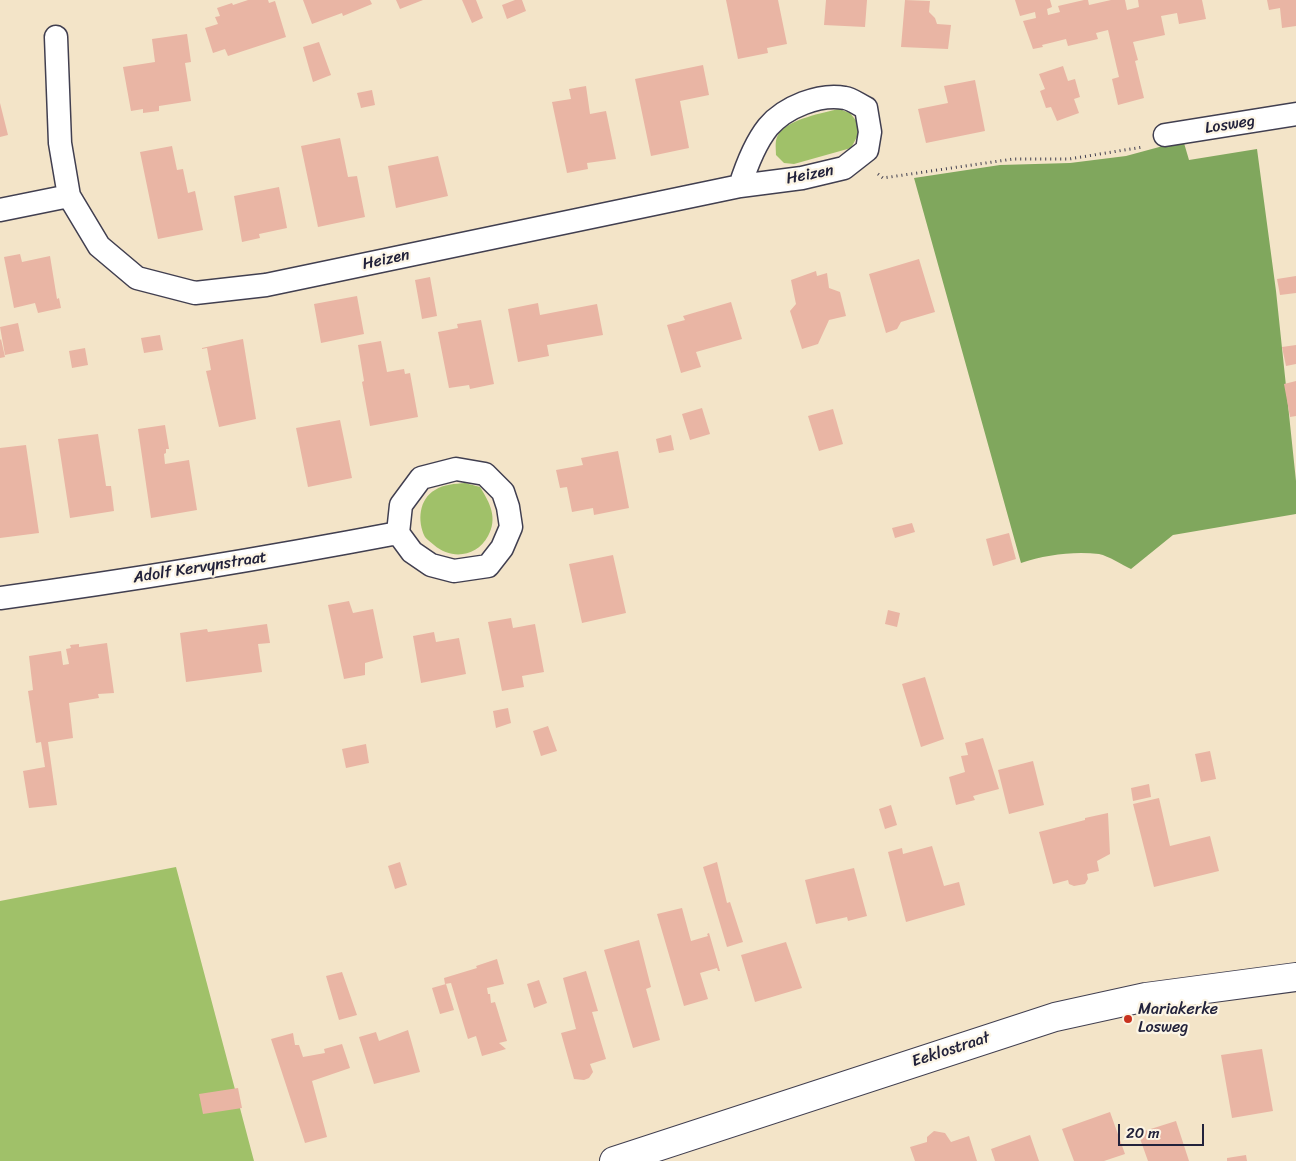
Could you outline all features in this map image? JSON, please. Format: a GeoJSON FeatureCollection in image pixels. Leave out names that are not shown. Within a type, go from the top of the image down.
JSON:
{"type":"FeatureCollection","features":[{"type":"Feature","properties":{"kind":"street","name":"Heizen"},"geometry":{"type":"LineString","coordinates":[[56,36],[60,143],[70,196],[99,246],[136,278],[195,293],[266,285],[740,186],[802,178],[844,168],[867,150],[870,132],[866,108],[845,98],[817,98],[788,109],[768,127],[749,160],[740,186]]}},
{"type":"Feature","properties":{"kind":"street","name":"Losweg"},"geometry":{"type":"LineString","coordinates":[[1165,135],[1296,114]]}},
{"type":"Feature","properties":{"kind":"street"},"geometry":{"type":"LineString","coordinates":[[0,210],[70,196]]}},
{"type":"Feature","properties":{"kind":"street"},"geometry":{"type":"LineString","coordinates":[[456,469],[485,474],[503,492],[508,507],[511,527],[502,548],[488,566],[454,571],[432,565],[412,552],[398,533],[400,505],[422,478],[456,469]]}},
{"type":"Feature","properties":{"kind":"street","name":"Adolf Kervynstraat"},"geometry":{"type":"LineString","coordinates":[[0,598],[240,562],[398,533]]}},
{"type":"Feature","properties":{"kind":"street","name":"Eeklostraat"},"geometry":{"type":"LineString","coordinates":[[614,1161],[1054,1017],[1146,997],[1296,977]]}},
{"type":"Feature","properties":{"kind":"path"},"geometry":{"type":"LineString","coordinates":[[857,158],[883,178],[1013,159],[1070,159],[1155,145],[1165,135]]}},
{"type":"Feature","properties":{"kind":"green space"},"geometry":{"type":"Polygon","coordinates":[[[839,109],[850,113],[858,123],[858,135],[851,148],[794,164],[784,163],[776,155],[777,137],[785,127],[807,117],[839,109]]]}},
{"type":"Feature","properties":{"kind":"green space"},"geometry":{"type":"Polygon","coordinates":[[[1174,143],[1184,143],[1189,160],[1257,149],[1276,291],[1296,481],[1296,514],[1173,535],[1131,569],[1103,555],[1089,553],[1059,554],[1021,563],[914,178],[1000,165],[1070,163],[1126,156],[1174,143]]]}},
{"type":"Feature","properties":{"kind":"green space"},"geometry":{"type":"Polygon","coordinates":[[[465,483],[480,487],[484,493],[492,511],[491,529],[483,543],[471,552],[463,554],[448,553],[441,550],[425,537],[422,531],[421,511],[426,499],[438,488],[465,483]]]}},
{"type":"Feature","properties":{"kind":"green space"},"geometry":{"type":"Polygon","coordinates":[[[176,867],[254,1161],[0,1161],[0,901],[176,867]]]}},
{"type":"Feature","properties":{"kind":"building"},"geometry":{"type":"Polygon","coordinates":[[[248,0],[268,0],[269,3],[275,1],[286,37],[228,56],[225,49],[213,53],[205,28],[218,24],[215,17],[220,16],[217,8],[248,0]]]}},
{"type":"Feature","properties":{"kind":"building"},"geometry":{"type":"Polygon","coordinates":[[[303,0],[370,0],[372,4],[343,16],[342,13],[312,24],[303,0]]]}},
{"type":"Feature","properties":{"kind":"building"},"geometry":{"type":"Polygon","coordinates":[[[396,0],[423,0],[400,9],[396,0]]]}},
{"type":"Feature","properties":{"kind":"building"},"geometry":{"type":"Polygon","coordinates":[[[462,0],[476,0],[483,18],[472,23],[462,0]]]}},
{"type":"Feature","properties":{"kind":"building"},"geometry":{"type":"Polygon","coordinates":[[[515,0],[522,0],[526,11],[507,19],[502,5],[515,0]]]}},
{"type":"Feature","properties":{"kind":"building"},"geometry":{"type":"Polygon","coordinates":[[[726,0],[778,0],[787,44],[767,48],[768,53],[738,59],[726,0]]]}},
{"type":"Feature","properties":{"kind":"building"},"geometry":{"type":"Polygon","coordinates":[[[826,0],[867,0],[865,27],[824,25],[826,0]]]}},
{"type":"Feature","properties":{"kind":"building"},"geometry":{"type":"Polygon","coordinates":[[[905,0],[930,1],[929,12],[935,18],[937,24],[951,25],[948,49],[901,47],[905,0]]]}},
{"type":"Feature","properties":{"kind":"building"},"geometry":{"type":"Polygon","coordinates":[[[1015,0],[1050,0],[1052,7],[1047,9],[1048,15],[1060,12],[1058,6],[1084,0],[1088,0],[1089,5],[1111,0],[1125,0],[1127,10],[1139,7],[1138,0],[1202,0],[1206,19],[1179,24],[1177,13],[1161,16],[1165,35],[1133,42],[1138,60],[1135,61],[1144,98],[1118,105],[1112,79],[1119,77],[1108,30],[1096,33],[1098,39],[1068,46],[1066,39],[1033,49],[1023,21],[1036,18],[1035,12],[1020,16],[1015,0]]]}},
{"type":"Feature","properties":{"kind":"building"},"geometry":{"type":"Polygon","coordinates":[[[1267,0],[1296,0],[1296,26],[1282,28],[1280,8],[1269,10],[1267,0]]]}},
{"type":"Feature","properties":{"kind":"building"},"geometry":{"type":"Polygon","coordinates":[[[187,34],[191,62],[185,63],[191,101],[159,106],[159,111],[143,113],[143,109],[131,111],[123,67],[155,62],[152,39],[187,34]]]}},
{"type":"Feature","properties":{"kind":"building"},"geometry":{"type":"Polygon","coordinates":[[[319,42],[331,75],[313,82],[303,47],[319,42]]]}},
{"type":"Feature","properties":{"kind":"building"},"geometry":{"type":"Polygon","coordinates":[[[703,65],[709,95],[680,101],[689,148],[651,156],[635,79],[703,65]]]}},
{"type":"Feature","properties":{"kind":"building"},"geometry":{"type":"Polygon","coordinates":[[[1063,66],[1068,81],[1075,79],[1080,97],[1074,99],[1079,113],[1057,121],[1051,107],[1046,108],[1040,91],[1045,89],[1039,74],[1063,66]]]}},
{"type":"Feature","properties":{"kind":"building"},"geometry":{"type":"Polygon","coordinates":[[[975,80],[985,131],[926,143],[918,109],[948,103],[944,86],[975,80]]]}},
{"type":"Feature","properties":{"kind":"building"},"geometry":{"type":"Polygon","coordinates":[[[586,86],[590,114],[606,111],[616,159],[587,163],[588,169],[567,173],[552,102],[571,99],[569,89],[586,86]]]}},
{"type":"Feature","properties":{"kind":"building"},"geometry":{"type":"Polygon","coordinates":[[[372,90],[375,105],[361,108],[357,93],[372,90]]]}},
{"type":"Feature","properties":{"kind":"building"},"geometry":{"type":"Polygon","coordinates":[[[0,103],[8,135],[0,137],[0,103]]]}},
{"type":"Feature","properties":{"kind":"building"},"geometry":{"type":"Polygon","coordinates":[[[340,138],[348,177],[357,176],[365,217],[318,227],[301,146],[340,138]]]}},
{"type":"Feature","properties":{"kind":"building"},"geometry":{"type":"Polygon","coordinates":[[[172,146],[177,170],[183,169],[188,193],[195,191],[203,230],[158,239],[140,152],[172,146]]]}},
{"type":"Feature","properties":{"kind":"building"},"geometry":{"type":"Polygon","coordinates":[[[438,156],[448,196],[396,208],[388,166],[438,156]]]}},
{"type":"Feature","properties":{"kind":"building"},"geometry":{"type":"Polygon","coordinates":[[[279,187],[287,228],[259,234],[260,238],[242,242],[234,196],[279,187]]]}},
{"type":"Feature","properties":{"kind":"building"},"geometry":{"type":"Polygon","coordinates":[[[20,254],[22,262],[50,256],[57,299],[59,298],[61,308],[38,313],[35,303],[14,308],[4,257],[20,254]]]}},
{"type":"Feature","properties":{"kind":"building"},"geometry":{"type":"Polygon","coordinates":[[[919,259],[935,312],[901,322],[897,329],[886,333],[869,274],[919,259]]]}},
{"type":"Feature","properties":{"kind":"building"},"geometry":{"type":"Polygon","coordinates":[[[816,271],[817,276],[827,273],[829,288],[840,292],[846,316],[829,320],[818,344],[802,349],[790,311],[796,304],[791,280],[816,271]]]}},
{"type":"Feature","properties":{"kind":"building"},"geometry":{"type":"Polygon","coordinates":[[[1296,276],[1296,293],[1280,295],[1277,279],[1296,276]]]}},
{"type":"Feature","properties":{"kind":"building"},"geometry":{"type":"Polygon","coordinates":[[[430,277],[437,316],[422,319],[415,280],[430,277]]]}},
{"type":"Feature","properties":{"kind":"building"},"geometry":{"type":"Polygon","coordinates":[[[357,296],[364,334],[321,343],[314,304],[357,296]]]}},
{"type":"Feature","properties":{"kind":"building"},"geometry":{"type":"Polygon","coordinates":[[[731,302],[742,339],[696,352],[701,367],[681,373],[667,325],[685,320],[683,316],[731,302]]]}},
{"type":"Feature","properties":{"kind":"building"},"geometry":{"type":"Polygon","coordinates":[[[538,303],[540,315],[597,304],[603,335],[547,345],[549,356],[518,362],[508,309],[538,303]]]}},
{"type":"Feature","properties":{"kind":"building"},"geometry":{"type":"Polygon","coordinates":[[[481,320],[494,384],[470,389],[469,385],[449,388],[438,332],[458,328],[457,324],[481,320]]]}},
{"type":"Feature","properties":{"kind":"building"},"geometry":{"type":"Polygon","coordinates":[[[18,323],[24,351],[5,355],[0,327],[18,323]]]}},
{"type":"Feature","properties":{"kind":"building"},"geometry":{"type":"Polygon","coordinates":[[[160,335],[163,350],[144,353],[141,338],[160,335]]]}},
{"type":"Feature","properties":{"kind":"building"},"geometry":{"type":"Polygon","coordinates":[[[243,339],[256,419],[219,427],[206,371],[211,370],[207,348],[202,348],[243,339]]]}},
{"type":"Feature","properties":{"kind":"building"},"geometry":{"type":"Polygon","coordinates":[[[0,340],[5,357],[0,358],[0,340]]]}},
{"type":"Feature","properties":{"kind":"building"},"geometry":{"type":"Polygon","coordinates":[[[381,341],[387,372],[404,369],[405,374],[410,373],[418,417],[370,426],[358,345],[381,341]]]}},
{"type":"Feature","properties":{"kind":"building"},"geometry":{"type":"Polygon","coordinates":[[[1296,345],[1296,364],[1286,366],[1282,347],[1296,345]]]}},
{"type":"Feature","properties":{"kind":"building"},"geometry":{"type":"Polygon","coordinates":[[[85,348],[88,365],[72,368],[69,351],[85,348]]]}},
{"type":"Feature","properties":{"kind":"building"},"geometry":{"type":"Polygon","coordinates":[[[1296,381],[1296,416],[1290,417],[1284,384],[1296,381]]]}},
{"type":"Feature","properties":{"kind":"building"},"geometry":{"type":"Polygon","coordinates":[[[702,408],[710,434],[690,440],[682,414],[702,408]]]}},
{"type":"Feature","properties":{"kind":"building"},"geometry":{"type":"Polygon","coordinates":[[[833,409],[843,444],[819,451],[808,416],[833,409]]]}},
{"type":"Feature","properties":{"kind":"building"},"geometry":{"type":"Polygon","coordinates":[[[340,420],[352,478],[308,487],[296,428],[340,420]]]}},
{"type":"Feature","properties":{"kind":"building"},"geometry":{"type":"Polygon","coordinates":[[[165,425],[169,449],[166,449],[164,454],[165,464],[189,460],[197,510],[151,518],[138,429],[165,425]]]}},
{"type":"Feature","properties":{"kind":"building"},"geometry":{"type":"Polygon","coordinates":[[[98,434],[106,486],[111,486],[114,511],[70,518],[58,439],[98,434]]]}},
{"type":"Feature","properties":{"kind":"building"},"geometry":{"type":"Polygon","coordinates":[[[671,435],[674,450],[659,453],[656,439],[671,435]]]}},
{"type":"Feature","properties":{"kind":"building"},"geometry":{"type":"Polygon","coordinates":[[[26,445],[39,533],[0,538],[0,448],[26,445]]]}},
{"type":"Feature","properties":{"kind":"building"},"geometry":{"type":"Polygon","coordinates":[[[618,451],[629,508],[594,515],[593,508],[572,512],[567,487],[560,488],[556,470],[583,465],[581,458],[618,451]]]}},
{"type":"Feature","properties":{"kind":"building"},"geometry":{"type":"Polygon","coordinates":[[[912,523],[915,532],[895,538],[892,528],[912,523]]]}},
{"type":"Feature","properties":{"kind":"building"},"geometry":{"type":"Polygon","coordinates":[[[1009,533],[1016,559],[993,566],[986,539],[1009,533]]]}},
{"type":"Feature","properties":{"kind":"building"},"geometry":{"type":"Polygon","coordinates":[[[613,555],[626,613],[582,623],[569,564],[613,555]]]}},
{"type":"Feature","properties":{"kind":"building"},"geometry":{"type":"Polygon","coordinates":[[[349,601],[353,613],[373,609],[383,658],[365,663],[365,675],[344,679],[328,605],[349,601]]]}},
{"type":"Feature","properties":{"kind":"building"},"geometry":{"type":"Polygon","coordinates":[[[888,610],[900,613],[897,627],[885,624],[888,610]]]}},
{"type":"Feature","properties":{"kind":"building"},"geometry":{"type":"Polygon","coordinates":[[[511,618],[513,628],[535,624],[544,672],[522,676],[524,687],[502,691],[488,622],[511,618]]]}},
{"type":"Feature","properties":{"kind":"building"},"geometry":{"type":"Polygon","coordinates":[[[267,624],[270,643],[258,644],[262,672],[186,682],[180,633],[207,629],[208,632],[267,624]]]}},
{"type":"Feature","properties":{"kind":"building"},"geometry":{"type":"Polygon","coordinates":[[[434,632],[436,642],[459,638],[466,674],[421,683],[413,636],[434,632]]]}},
{"type":"Feature","properties":{"kind":"building"},"geometry":{"type":"Polygon","coordinates":[[[107,643],[114,693],[98,694],[99,698],[69,703],[73,738],[48,742],[57,805],[29,808],[23,771],[45,767],[41,742],[36,743],[28,691],[33,690],[29,656],[61,651],[63,665],[69,664],[66,649],[71,648],[70,645],[79,644],[79,647],[107,643]]]}},
{"type":"Feature","properties":{"kind":"building"},"geometry":{"type":"Polygon","coordinates":[[[925,677],[944,739],[921,747],[902,684],[925,677]]]}},
{"type":"Feature","properties":{"kind":"building"},"geometry":{"type":"Polygon","coordinates":[[[508,708],[511,723],[496,728],[493,711],[508,708]]]}},
{"type":"Feature","properties":{"kind":"building"},"geometry":{"type":"Polygon","coordinates":[[[548,726],[557,751],[541,756],[533,731],[548,726]]]}},
{"type":"Feature","properties":{"kind":"building"},"geometry":{"type":"Polygon","coordinates":[[[983,738],[999,789],[973,796],[975,800],[956,805],[949,777],[965,772],[961,756],[968,755],[965,743],[983,738]]]}},
{"type":"Feature","properties":{"kind":"building"},"geometry":{"type":"Polygon","coordinates":[[[366,744],[369,763],[346,768],[342,749],[366,744]]]}},
{"type":"Feature","properties":{"kind":"building"},"geometry":{"type":"Polygon","coordinates":[[[1210,751],[1216,779],[1201,782],[1195,754],[1210,751]]]}},
{"type":"Feature","properties":{"kind":"building"},"geometry":{"type":"Polygon","coordinates":[[[1033,761],[1044,805],[1009,814],[998,770],[1033,761]]]}},
{"type":"Feature","properties":{"kind":"building"},"geometry":{"type":"Polygon","coordinates":[[[1149,784],[1151,797],[1133,801],[1131,788],[1149,784]]]}},
{"type":"Feature","properties":{"kind":"building"},"geometry":{"type":"Polygon","coordinates":[[[1159,798],[1170,846],[1210,836],[1219,871],[1154,887],[1133,804],[1159,798]]]}},
{"type":"Feature","properties":{"kind":"building"},"geometry":{"type":"Polygon","coordinates":[[[891,805],[897,825],[885,829],[879,809],[891,805]]]}},
{"type":"Feature","properties":{"kind":"building"},"geometry":{"type":"Polygon","coordinates":[[[1108,813],[1110,854],[1097,861],[1099,871],[1087,874],[1088,879],[1085,884],[1074,886],[1069,884],[1068,880],[1053,884],[1039,832],[1108,813]]]}},
{"type":"Feature","properties":{"kind":"building"},"geometry":{"type":"Polygon","coordinates":[[[932,846],[944,886],[959,882],[965,905],[906,922],[888,852],[902,848],[903,854],[932,846]]]}},
{"type":"Feature","properties":{"kind":"building"},"geometry":{"type":"Polygon","coordinates":[[[400,862],[407,885],[395,889],[388,866],[400,862]]]}},
{"type":"Feature","properties":{"kind":"building"},"geometry":{"type":"Polygon","coordinates":[[[717,862],[727,903],[730,902],[743,942],[727,947],[703,867],[717,862]]]}},
{"type":"Feature","properties":{"kind":"building"},"geometry":{"type":"Polygon","coordinates":[[[854,868],[867,916],[848,921],[847,917],[816,924],[805,880],[854,868]]]}},
{"type":"Feature","properties":{"kind":"building"},"geometry":{"type":"Polygon","coordinates":[[[682,908],[691,941],[708,936],[707,934],[709,933],[720,971],[717,968],[700,973],[708,999],[684,1006],[657,914],[682,908]]]}},
{"type":"Feature","properties":{"kind":"building"},"geometry":{"type":"Polygon","coordinates":[[[639,940],[651,987],[646,989],[660,1040],[633,1048],[604,950],[639,940]]]}},
{"type":"Feature","properties":{"kind":"building"},"geometry":{"type":"Polygon","coordinates":[[[786,942],[802,988],[755,1002],[741,955],[786,942]]]}},
{"type":"Feature","properties":{"kind":"building"},"geometry":{"type":"Polygon","coordinates":[[[497,959],[504,984],[487,988],[491,1003],[495,1002],[507,1041],[499,1043],[506,1049],[482,1056],[476,1036],[468,1039],[451,983],[445,984],[444,978],[477,968],[476,966],[497,959]]]}},
{"type":"Feature","properties":{"kind":"building"},"geometry":{"type":"Polygon","coordinates":[[[586,971],[598,1011],[592,1012],[606,1059],[590,1064],[593,1072],[589,1078],[584,1080],[574,1079],[561,1033],[576,1029],[563,978],[586,971]]]}},
{"type":"Feature","properties":{"kind":"building"},"geometry":{"type":"Polygon","coordinates":[[[342,972],[357,1015],[339,1020],[326,976],[342,972]]]}},
{"type":"Feature","properties":{"kind":"building"},"geometry":{"type":"Polygon","coordinates":[[[539,980],[547,1003],[534,1008],[527,984],[539,980]]]}},
{"type":"Feature","properties":{"kind":"building"},"geometry":{"type":"Polygon","coordinates":[[[446,984],[454,1010],[440,1014],[432,988],[446,984]]]}},
{"type":"Feature","properties":{"kind":"building"},"geometry":{"type":"Polygon","coordinates":[[[408,1030],[420,1072],[374,1084],[359,1037],[376,1032],[379,1041],[408,1030]]]}},
{"type":"Feature","properties":{"kind":"building"},"geometry":{"type":"Polygon","coordinates":[[[293,1033],[295,1045],[299,1045],[303,1057],[325,1053],[324,1049],[342,1044],[350,1068],[312,1081],[327,1137],[305,1143],[271,1039],[293,1033]]]}},
{"type":"Feature","properties":{"kind":"building"},"geometry":{"type":"Polygon","coordinates":[[[1262,1049],[1273,1111],[1232,1118],[1221,1055],[1262,1049]]]}},
{"type":"Feature","properties":{"kind":"building"},"geometry":{"type":"Polygon","coordinates":[[[238,1088],[242,1108],[203,1114],[199,1094],[238,1088]]]}},
{"type":"Feature","properties":{"kind":"building"},"geometry":{"type":"Polygon","coordinates":[[[1110,1112],[1125,1154],[1104,1161],[1074,1161],[1062,1129],[1110,1112]]]}},
{"type":"Feature","properties":{"kind":"building"},"geometry":{"type":"Polygon","coordinates":[[[1176,1121],[1189,1161],[1148,1161],[1138,1133],[1176,1121]]]}},
{"type":"Feature","properties":{"kind":"building"},"geometry":{"type":"Polygon","coordinates":[[[934,1131],[945,1133],[951,1142],[969,1136],[977,1161],[915,1161],[910,1147],[927,1142],[927,1137],[934,1131]]]}},
{"type":"Feature","properties":{"kind":"building"},"geometry":{"type":"Polygon","coordinates":[[[1030,1135],[1039,1161],[995,1161],[991,1149],[1030,1135]]]}},
{"type":"Feature","properties":{"kind":"building"},"geometry":{"type":"Polygon","coordinates":[[[1246,1155],[1247,1161],[1227,1161],[1227,1158],[1246,1155]]]}},
{"type":"Feature","properties":{"kind":"place","name":"Mariakerke Losweg"},"geometry":{"type":"Point","coordinates":[1128,1019]}}]}
